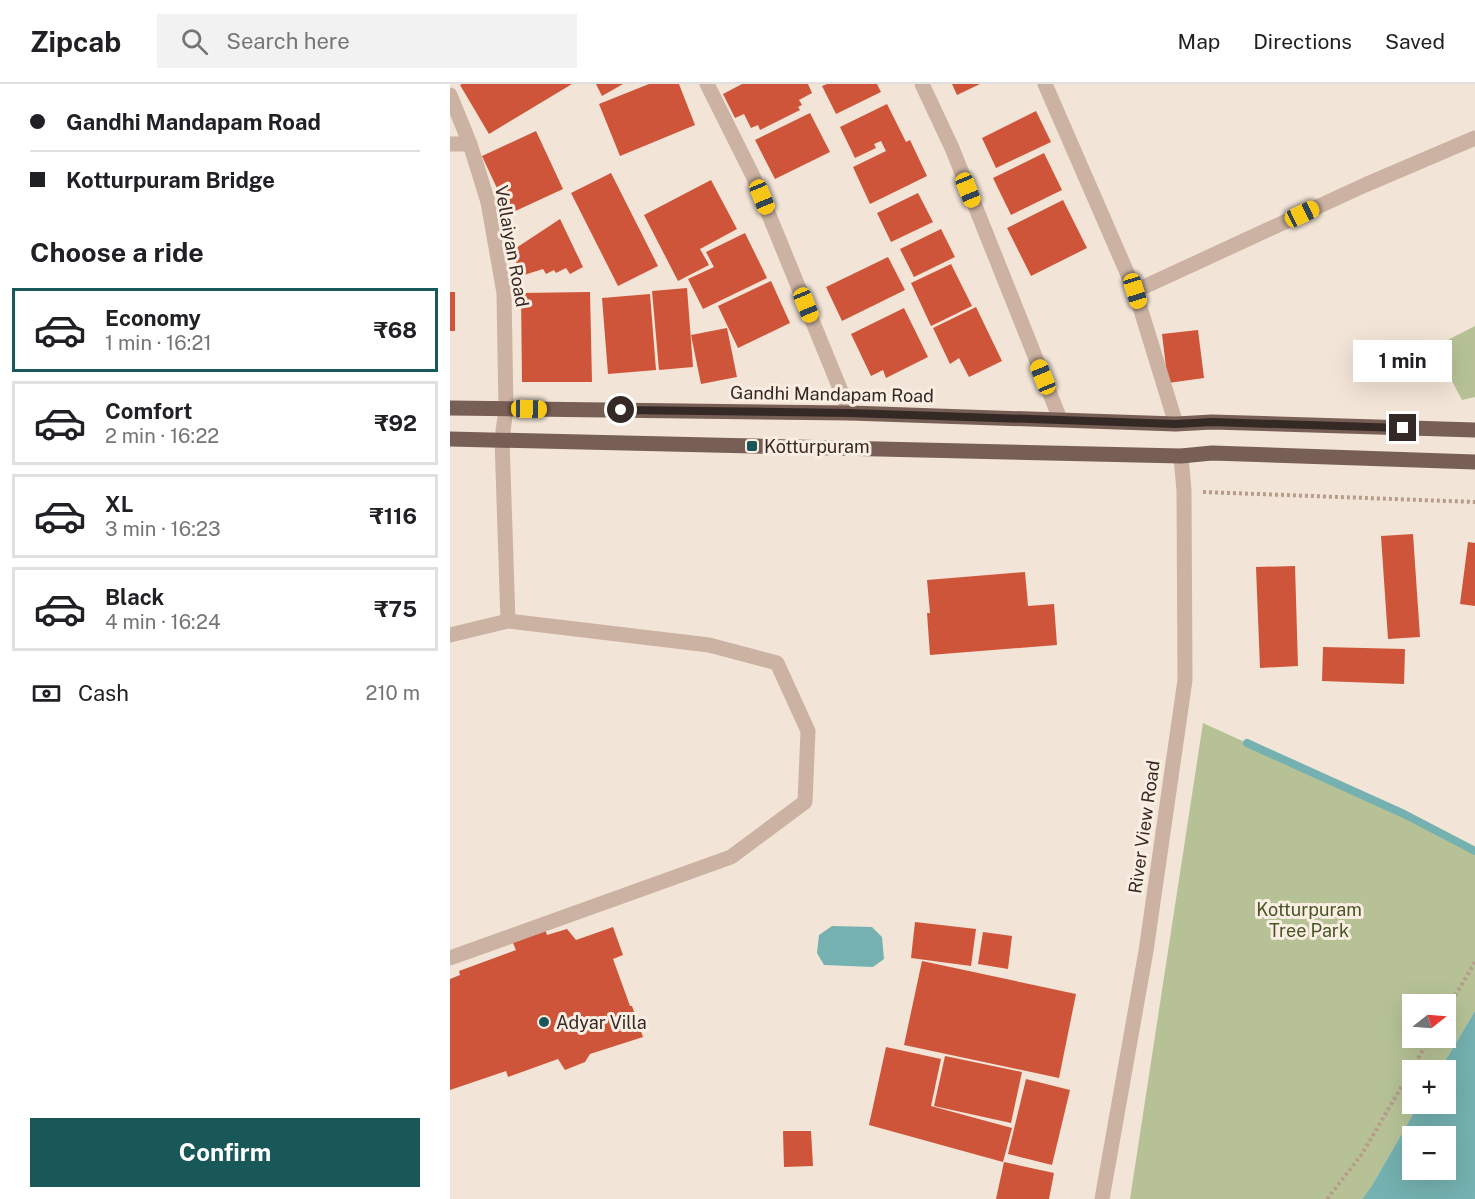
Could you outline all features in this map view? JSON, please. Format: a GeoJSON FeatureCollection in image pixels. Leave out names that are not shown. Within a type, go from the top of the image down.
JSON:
{"type":"FeatureCollection","features":[{"type":"Feature","properties":{"kind":"main road","name":"Gandhi Mandapam Road"},"geometry":{"type":"LineString","coordinates":[[450,408],[850,413],[1176,424],[1212,422],[1475,430]]}},
{"type":"Feature","properties":{"kind":"main road"},"geometry":{"type":"LineString","coordinates":[[450,439],[1181,456],[1212,453],[1475,462]]}},
{"type":"Feature","properties":{"kind":"street"},"geometry":{"type":"LineString","coordinates":[[707,84],[753,176],[850,413]]}},
{"type":"Feature","properties":{"kind":"street"},"geometry":{"type":"LineString","coordinates":[[922,84],[952,148],[1060,419]]}},
{"type":"Feature","properties":{"kind":"street"},"geometry":{"type":"LineString","coordinates":[[1045,84],[1135,291],[1176,424]]}},
{"type":"Feature","properties":{"kind":"street","name":"Vellaiyan Road"},"geometry":{"type":"LineString","coordinates":[[450,95],[470,144],[488,202],[504,293],[506,409],[502,439],[508,621]]}},
{"type":"Feature","properties":{"kind":"street"},"geometry":{"type":"LineString","coordinates":[[1135,291],[1365,185],[1475,138]]}},
{"type":"Feature","properties":{"kind":"street"},"geometry":{"type":"LineString","coordinates":[[450,144],[470,144]]}},
{"type":"Feature","properties":{"kind":"street","name":"River View Road"},"geometry":{"type":"LineString","coordinates":[[1102,1199],[1146,951],[1185,680],[1184,491],[1181,456]]}},
{"type":"Feature","properties":{"kind":"street"},"geometry":{"type":"LineString","coordinates":[[450,635],[508,621],[709,645],[777,663],[808,731],[805,802],[731,857],[450,958]]}},
{"type":"Feature","properties":{"kind":"path"},"geometry":{"type":"LineString","coordinates":[[1184,491],[1475,502]]}},
{"type":"Feature","properties":{"kind":"path"},"geometry":{"type":"LineString","coordinates":[[1456,994],[1475,962]]}},
{"type":"Feature","properties":{"kind":"path"},"geometry":{"type":"LineString","coordinates":[[1327,1199],[1362,1154],[1424,1048]]}},
{"type":"Feature","properties":{"kind":"green space"},"geometry":{"type":"Polygon","coordinates":[[[1475,326],[1475,397],[1462,400],[1434,347],[1475,326]]]}},
{"type":"Feature","properties":{"kind":"green space","name":"Kotturpuram Tree Park"},"geometry":{"type":"Polygon","coordinates":[[[1203,723],[1475,847],[1475,1011],[1456,1043],[1456,994],[1402,994],[1402,1048],[1453,1048],[1446,1060],[1402,1060],[1402,1114],[1413,1114],[1406,1126],[1402,1126],[1402,1133],[1362,1199],[1130,1199],[1203,723]]]}},
{"type":"Feature","properties":{"kind":"water"},"geometry":{"type":"Polygon","coordinates":[[[832,926],[872,927],[882,937],[884,959],[873,967],[824,965],[817,953],[819,935],[832,926]]]}},
{"type":"Feature","properties":{"kind":"water"},"geometry":{"type":"Polygon","coordinates":[[[1475,1011],[1475,1199],[1362,1199],[1402,1133],[1402,1180],[1456,1180],[1456,1126],[1406,1126],[1413,1114],[1456,1114],[1456,1060],[1446,1060],[1453,1048],[1456,1048],[1456,1043],[1475,1011]]]}},
{"type":"Feature","properties":{"kind":"building"},"geometry":{"type":"Polygon","coordinates":[[[572,84],[489,134],[460,85],[572,84]]]}},
{"type":"Feature","properties":{"kind":"building"},"geometry":{"type":"Polygon","coordinates":[[[596,84],[623,84],[602,96],[596,84]]]}},
{"type":"Feature","properties":{"kind":"building"},"geometry":{"type":"Polygon","coordinates":[[[649,84],[679,84],[695,125],[620,156],[599,104],[649,84]]]}},
{"type":"Feature","properties":{"kind":"building"},"geometry":{"type":"Polygon","coordinates":[[[742,84],[808,84],[812,93],[799,100],[802,105],[798,107],[800,110],[760,130],[758,125],[751,128],[744,114],[735,118],[723,94],[742,84]]]}},
{"type":"Feature","properties":{"kind":"building"},"geometry":{"type":"Polygon","coordinates":[[[827,84],[877,84],[881,92],[836,114],[822,86],[827,84]]]}},
{"type":"Feature","properties":{"kind":"building"},"geometry":{"type":"Polygon","coordinates":[[[952,84],[980,84],[957,95],[952,84]]]}},
{"type":"Feature","properties":{"kind":"building"},"geometry":{"type":"Polygon","coordinates":[[[887,104],[906,142],[910,140],[927,176],[870,204],[853,167],[886,151],[881,141],[874,144],[876,148],[855,158],[840,127],[887,104]]]}},
{"type":"Feature","properties":{"kind":"building"},"geometry":{"type":"Polygon","coordinates":[[[1036,111],[1051,142],[996,168],[982,138],[1036,111]]]}},
{"type":"Feature","properties":{"kind":"building"},"geometry":{"type":"Polygon","coordinates":[[[810,113],[830,152],[775,179],[755,140],[810,113]]]}},
{"type":"Feature","properties":{"kind":"building"},"geometry":{"type":"Polygon","coordinates":[[[536,131],[563,189],[509,214],[482,156],[536,131]]]}},
{"type":"Feature","properties":{"kind":"building"},"geometry":{"type":"Polygon","coordinates":[[[1044,153],[1062,190],[1011,215],[993,178],[1044,153]]]}},
{"type":"Feature","properties":{"kind":"building"},"geometry":{"type":"Polygon","coordinates":[[[611,173],[658,266],[618,286],[571,193],[611,173]]]}},
{"type":"Feature","properties":{"kind":"building"},"geometry":{"type":"Polygon","coordinates":[[[711,180],[737,229],[700,249],[709,265],[678,281],[644,215],[711,180]]]}},
{"type":"Feature","properties":{"kind":"building"},"geometry":{"type":"Polygon","coordinates":[[[918,193],[933,222],[891,242],[877,213],[918,193]]]}},
{"type":"Feature","properties":{"kind":"building"},"geometry":{"type":"Polygon","coordinates":[[[1063,200],[1087,248],[1031,276],[1007,228],[1063,200]]]}},
{"type":"Feature","properties":{"kind":"building"},"geometry":{"type":"Polygon","coordinates":[[[560,219],[583,267],[570,274],[566,268],[556,273],[554,270],[546,274],[543,269],[524,275],[510,252],[560,219]]]}},
{"type":"Feature","properties":{"kind":"building"},"geometry":{"type":"Polygon","coordinates":[[[941,229],[955,257],[914,277],[900,249],[941,229]]]}},
{"type":"Feature","properties":{"kind":"building"},"geometry":{"type":"Polygon","coordinates":[[[745,233],[767,278],[703,309],[688,279],[714,267],[706,252],[745,233]]]}},
{"type":"Feature","properties":{"kind":"building"},"geometry":{"type":"Polygon","coordinates":[[[888,257],[905,290],[842,321],[826,287],[888,257]]]}},
{"type":"Feature","properties":{"kind":"building"},"geometry":{"type":"Polygon","coordinates":[[[951,264],[972,306],[931,326],[911,283],[951,264]]]}},
{"type":"Feature","properties":{"kind":"building"},"geometry":{"type":"Polygon","coordinates":[[[771,281],[790,323],[738,348],[718,306],[771,281]]]}},
{"type":"Feature","properties":{"kind":"building"},"geometry":{"type":"Polygon","coordinates":[[[687,288],[693,367],[659,370],[652,291],[687,288]]]}},
{"type":"Feature","properties":{"kind":"building"},"geometry":{"type":"Polygon","coordinates":[[[450,292],[455,292],[455,331],[450,331],[450,292]]]}},
{"type":"Feature","properties":{"kind":"building"},"geometry":{"type":"Polygon","coordinates":[[[590,292],[592,382],[522,382],[521,293],[590,292]]]}},
{"type":"Feature","properties":{"kind":"building"},"geometry":{"type":"Polygon","coordinates":[[[650,294],[656,370],[608,374],[602,298],[650,294]]]}},
{"type":"Feature","properties":{"kind":"building"},"geometry":{"type":"Polygon","coordinates":[[[976,307],[1002,361],[969,377],[959,358],[950,364],[933,328],[976,307]]]}},
{"type":"Feature","properties":{"kind":"building"},"geometry":{"type":"Polygon","coordinates":[[[904,308],[928,357],[886,378],[883,370],[871,376],[851,334],[904,308]]]}},
{"type":"Feature","properties":{"kind":"building"},"geometry":{"type":"Polygon","coordinates":[[[727,328],[737,377],[701,384],[691,335],[727,328]]]}},
{"type":"Feature","properties":{"kind":"building"},"geometry":{"type":"Polygon","coordinates":[[[1198,330],[1204,378],[1168,383],[1162,334],[1198,330]]]}},
{"type":"Feature","properties":{"kind":"building"},"geometry":{"type":"Polygon","coordinates":[[[1413,534],[1420,637],[1388,639],[1381,536],[1413,534]]]}},
{"type":"Feature","properties":{"kind":"building"},"geometry":{"type":"Polygon","coordinates":[[[1468,542],[1475,543],[1475,606],[1460,604],[1468,542]]]}},
{"type":"Feature","properties":{"kind":"building"},"geometry":{"type":"Polygon","coordinates":[[[1295,566],[1298,666],[1260,668],[1256,567],[1295,566]]]}},
{"type":"Feature","properties":{"kind":"building"},"geometry":{"type":"Polygon","coordinates":[[[1025,572],[1028,606],[1054,604],[1057,645],[930,655],[927,580],[1025,572]]]}},
{"type":"Feature","properties":{"kind":"building"},"geometry":{"type":"Polygon","coordinates":[[[1323,647],[1405,649],[1404,684],[1322,681],[1323,647]]]}},
{"type":"Feature","properties":{"kind":"building"},"geometry":{"type":"Polygon","coordinates":[[[915,922],[976,929],[971,966],[911,958],[915,922]]]}},
{"type":"Feature","properties":{"kind":"building","name":"Adyar Villa"},"geometry":{"type":"Polygon","coordinates":[[[613,927],[623,955],[613,959],[643,1037],[590,1054],[585,1062],[565,1070],[558,1059],[508,1077],[506,1071],[450,1090],[450,979],[460,975],[459,971],[516,950],[512,941],[545,929],[547,935],[567,929],[576,940],[613,927]]]}},
{"type":"Feature","properties":{"kind":"building"},"geometry":{"type":"Polygon","coordinates":[[[983,932],[1012,936],[1008,969],[978,964],[983,932]]]}},
{"type":"Feature","properties":{"kind":"building"},"geometry":{"type":"Polygon","coordinates":[[[922,961],[1076,994],[1059,1078],[904,1045],[922,961]]]}},
{"type":"Feature","properties":{"kind":"building"},"geometry":{"type":"Polygon","coordinates":[[[886,1047],[941,1059],[931,1106],[1012,1128],[1003,1162],[869,1125],[886,1047]]]}},
{"type":"Feature","properties":{"kind":"building"},"geometry":{"type":"Polygon","coordinates":[[[945,1056],[1022,1072],[1011,1123],[934,1106],[945,1056]]]}},
{"type":"Feature","properties":{"kind":"building"},"geometry":{"type":"Polygon","coordinates":[[[1026,1079],[1070,1090],[1052,1165],[1008,1154],[1026,1079]]]}},
{"type":"Feature","properties":{"kind":"building"},"geometry":{"type":"Polygon","coordinates":[[[783,1131],[811,1131],[813,1166],[784,1167],[783,1131]]]}},
{"type":"Feature","properties":{"kind":"building"},"geometry":{"type":"Polygon","coordinates":[[[1004,1162],[1054,1173],[1049,1199],[996,1199],[1004,1162]]]}},
{"type":"Feature","properties":{"kind":"waterway"},"geometry":{"type":"LineString","coordinates":[[1247,743],[1404,814],[1475,851]]}},
{"type":"Feature","properties":{"kind":"place","name":"Kotturpuram"},"geometry":{"type":"Point","coordinates":[752,446]}},
{"type":"Feature","properties":{"kind":"place","name":"Adyar Villa"},"geometry":{"type":"Point","coordinates":[544,1022]}},
{"type":"Feature","properties":{"kind":"route"},"geometry":{"type":"LineString","coordinates":[[621,410],[850,413],[1176,424],[1212,422],[1403,428]]}}]}
